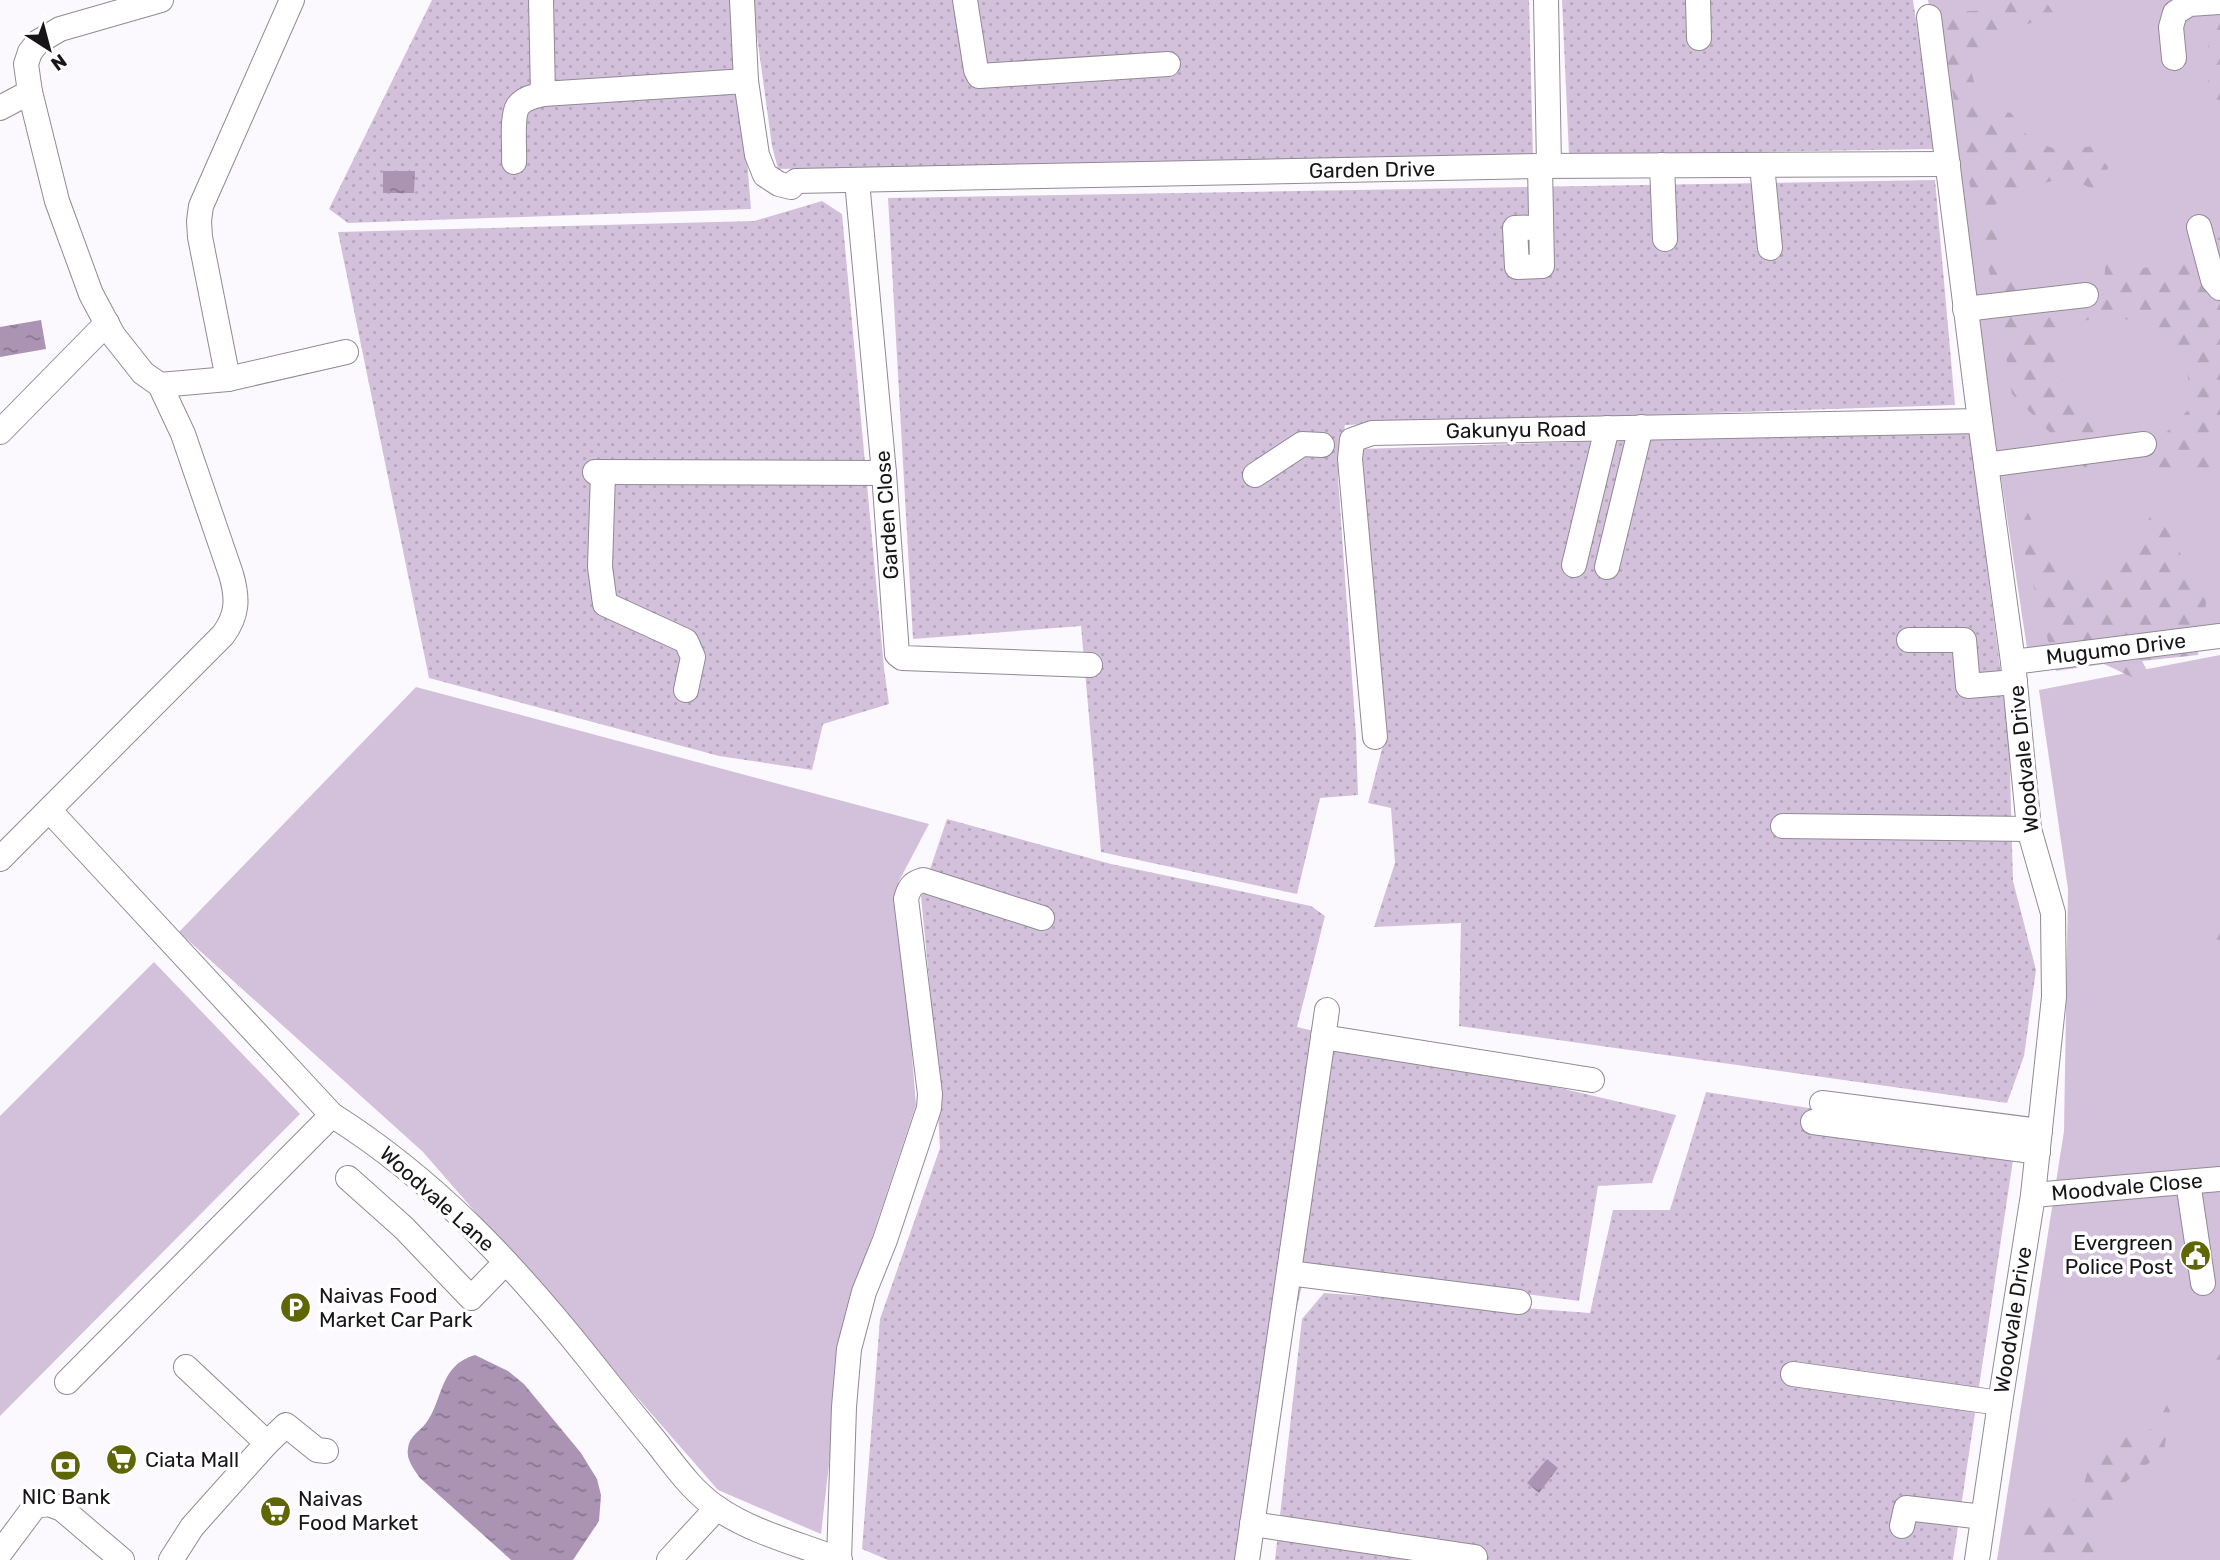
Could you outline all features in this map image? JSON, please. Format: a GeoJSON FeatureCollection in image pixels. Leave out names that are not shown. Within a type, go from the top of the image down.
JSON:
{"type":"FeatureCollection","features":[{"type":"Feature","properties":{"kind":"street"},"geometry":{"type":"LineString","coordinates":[[0,859],[223,635],[232,622],[236,608],[236,591],[231,574],[183,434],[160,384],[143,373],[107,323],[91,294],[57,201],[30,92],[26,64],[30,52],[47,35],[161,0]]}},
{"type":"Feature","properties":{"kind":"street"},"geometry":{"type":"LineString","coordinates":[[228,379],[198,220],[201,206],[292,0]]}},
{"type":"Feature","properties":{"kind":"street"},"geometry":{"type":"LineString","coordinates":[[541,0],[543,94]]}},
{"type":"Feature","properties":{"kind":"street"},"geometry":{"type":"LineString","coordinates":[[514,162],[515,118],[518,106],[528,99],[543,94],[746,81],[742,0]]}},
{"type":"Feature","properties":{"kind":"street"},"geometry":{"type":"LineString","coordinates":[[965,0],[979,76],[1168,64]]}},
{"type":"Feature","properties":{"kind":"street"},"geometry":{"type":"LineString","coordinates":[[1541,227],[1546,0]]}},
{"type":"Feature","properties":{"kind":"street"},"geometry":{"type":"LineString","coordinates":[[1698,0],[1699,38]]}},
{"type":"Feature","properties":{"kind":"street"},"geometry":{"type":"LineString","coordinates":[[2174,58],[2171,27],[2175,13],[2189,4],[2220,2]]}},
{"type":"Feature","properties":{"kind":"street","name":"Woodvale Drive"},"geometry":{"type":"LineString","coordinates":[[1929,17],[1979,421],[2014,672],[2029,828],[2053,913],[2054,997],[2034,1195],[1978,1560]]}},
{"type":"Feature","properties":{"kind":"street","name":"Garden Drive"},"geometry":{"type":"LineString","coordinates":[[746,81],[760,165],[765,175],[779,184],[791,187],[796,181],[1544,166],[1948,164]]}},
{"type":"Feature","properties":{"kind":"street"},"geometry":{"type":"LineString","coordinates":[[0,108],[30,92]]}},
{"type":"Feature","properties":{"kind":"street"},"geometry":{"type":"LineString","coordinates":[[1662,165],[1665,239]]}},
{"type":"Feature","properties":{"kind":"street"},"geometry":{"type":"LineString","coordinates":[[1762,165],[1770,248]]}},
{"type":"Feature","properties":{"kind":"street","name":"Garden Close"},"geometry":{"type":"LineString","coordinates":[[857,181],[884,473],[896,651],[899,656],[915,659],[1090,666]]}},
{"type":"Feature","properties":{"kind":"street"},"geometry":{"type":"LineString","coordinates":[[2199,227],[2213,280],[2220,288]]}},
{"type":"Feature","properties":{"kind":"street"},"geometry":{"type":"LineString","coordinates":[[1965,309],[2086,295]]}},
{"type":"Feature","properties":{"kind":"street"},"geometry":{"type":"LineString","coordinates":[[0,432],[107,323]]}},
{"type":"Feature","properties":{"kind":"street"},"geometry":{"type":"LineString","coordinates":[[160,384],[228,379],[346,352]]}},
{"type":"Feature","properties":{"kind":"street","name":"Gakunyu Road"},"geometry":{"type":"LineString","coordinates":[[1255,475],[1302,444],[1337,445],[1372,433],[1979,421]]}},
{"type":"Feature","properties":{"kind":"street"},"geometry":{"type":"LineString","coordinates":[[1607,567],[1642,427]]}},
{"type":"Feature","properties":{"kind":"street"},"geometry":{"type":"LineString","coordinates":[[1574,565],[1607,428]]}},
{"type":"Feature","properties":{"kind":"street"},"geometry":{"type":"LineString","coordinates":[[1986,465],[2144,443]]}},
{"type":"Feature","properties":{"kind":"street"},"geometry":{"type":"LineString","coordinates":[[1337,445],[1350,459],[1375,737]]}},
{"type":"Feature","properties":{"kind":"street"},"geometry":{"type":"LineString","coordinates":[[686,690],[693,657],[686,641],[605,604],[600,567],[599,472],[884,473]]}},
{"type":"Feature","properties":{"kind":"street","name":"Mugumo Drive"},"geometry":{"type":"LineString","coordinates":[[1909,640],[1964,640],[1968,686],[2014,672],[2220,636]]}},
{"type":"Feature","properties":{"kind":"street","name":"Woodvale Lane"},"geometry":{"type":"LineString","coordinates":[[49,810],[332,1115],[411,1169],[470,1224],[560,1323],[690,1486],[717,1508],[741,1522],[839,1560]]}},
{"type":"Feature","properties":{"kind":"street"},"geometry":{"type":"LineString","coordinates":[[1783,826],[2029,828]]}},
{"type":"Feature","properties":{"kind":"street"},"geometry":{"type":"LineString","coordinates":[[839,1560],[844,1406],[849,1349],[864,1292],[885,1240],[929,1108],[930,1094],[906,899],[909,888],[923,880],[1042,918]]}},
{"type":"Feature","properties":{"kind":"street"},"geometry":{"type":"LineString","coordinates":[[1247,1560],[1327,1010]]}},
{"type":"Feature","properties":{"kind":"street"},"geometry":{"type":"LineString","coordinates":[[1323,1037],[1592,1080]]}},
{"type":"Feature","properties":{"kind":"street"},"geometry":{"type":"LineString","coordinates":[[1818,1113],[2039,1142]]}},
{"type":"Feature","properties":{"kind":"street"},"geometry":{"type":"LineString","coordinates":[[67,1382],[332,1115]]}},
{"type":"Feature","properties":{"kind":"street"},"geometry":{"type":"LineString","coordinates":[[348,1178],[404,1228],[471,1298],[506,1262]]}},
{"type":"Feature","properties":{"kind":"street","name":"Moodvale Close"},"geometry":{"type":"LineString","coordinates":[[2034,1195],[2220,1179]]}},
{"type":"Feature","properties":{"kind":"street"},"geometry":{"type":"LineString","coordinates":[[2188,1182],[2203,1283]]}},
{"type":"Feature","properties":{"kind":"street"},"geometry":{"type":"LineString","coordinates":[[1289,1273],[1519,1302]]}},
{"type":"Feature","properties":{"kind":"street"},"geometry":{"type":"LineString","coordinates":[[186,1367],[267,1443]]}},
{"type":"Feature","properties":{"kind":"street"},"geometry":{"type":"LineString","coordinates":[[1793,1374],[2000,1404]]}},
{"type":"Feature","properties":{"kind":"street"},"geometry":{"type":"LineString","coordinates":[[171,1560],[192,1527],[286,1425],[317,1450],[326,1451]]}},
{"type":"Feature","properties":{"kind":"street"},"geometry":{"type":"LineString","coordinates":[[0,1552],[35,1506],[48,1504],[62,1509],[122,1560]]}},
{"type":"Feature","properties":{"kind":"street"},"geometry":{"type":"LineString","coordinates":[[1902,1527],[1906,1507],[1983,1517]]}},
{"type":"Feature","properties":{"kind":"street"},"geometry":{"type":"LineString","coordinates":[[669,1560],[717,1508]]}},
{"type":"Feature","properties":{"kind":"street"},"geometry":{"type":"LineString","coordinates":[[1252,1524],[1475,1557]]}},
{"type":"Feature","properties":{"kind":"green space"},"geometry":{"type":"Polygon","coordinates":[[[432,0],[734,0],[751,209],[348,223],[329,209],[432,0]]]}},
{"type":"Feature","properties":{"kind":"green space"},"geometry":{"type":"Polygon","coordinates":[[[752,0],[1529,0],[1533,155],[778,169],[772,146],[752,0]]]}},
{"type":"Feature","properties":{"kind":"green space"},"geometry":{"type":"Polygon","coordinates":[[[1562,0],[1913,0],[1935,149],[1569,155],[1562,0]]]}},
{"type":"Feature","properties":{"kind":"green space"},"geometry":{"type":"Polygon","coordinates":[[[1928,0],[2220,0],[2220,625],[2027,648],[1928,0]]]}},
{"type":"Feature","properties":{"kind":"green space"},"geometry":{"type":"Polygon","coordinates":[[[2012,0],[2045,0],[2054,14],[1999,35],[1969,64],[1981,107],[2011,113],[2031,141],[2062,151],[2092,146],[2108,167],[2102,193],[2066,177],[2016,191],[1988,209],[2002,256],[2036,316],[2104,288],[2106,249],[2139,269],[2188,258],[2220,237],[2220,423],[2211,443],[2214,469],[2158,474],[2163,436],[2194,404],[2182,352],[2142,326],[2109,312],[2071,326],[2054,355],[2064,382],[2098,426],[2086,469],[2012,394],[2001,324],[1963,155],[1945,47],[1945,12],[1995,10],[2012,0]]]}},
{"type":"Feature","properties":{"kind":"green space"},"geometry":{"type":"Polygon","coordinates":[[[2219,15],[2220,110],[2208,84],[2208,29],[2219,15]]]}},
{"type":"Feature","properties":{"kind":"green space"},"geometry":{"type":"Polygon","coordinates":[[[1935,180],[1955,405],[1345,425],[1338,477],[1358,795],[1320,798],[1297,894],[1101,852],[1081,626],[913,639],[888,198],[1935,180]]]}},
{"type":"Feature","properties":{"kind":"green space"},"geometry":{"type":"Polygon","coordinates":[[[822,201],[842,214],[889,704],[823,724],[812,770],[719,756],[429,678],[338,232],[754,221],[822,201]]]}},
{"type":"Feature","properties":{"kind":"green space"},"geometry":{"type":"Polygon","coordinates":[[[1969,429],[2009,735],[2013,881],[2036,970],[2024,1056],[2007,1103],[1459,1026],[1461,923],[1374,927],[1395,863],[1391,808],[1368,803],[1383,745],[1362,449],[1969,429]]]}},
{"type":"Feature","properties":{"kind":"green space"},"geometry":{"type":"Polygon","coordinates":[[[2024,505],[2059,566],[2097,576],[2136,548],[2153,510],[2168,518],[2181,556],[2208,591],[2198,655],[2142,661],[2157,689],[2104,664],[2056,671],[2018,527],[2024,505]]]}},
{"type":"Feature","properties":{"kind":"green space"},"geometry":{"type":"Polygon","coordinates":[[[2220,655],[2220,1560],[1997,1560],[2064,1131],[2068,889],[2039,690],[2220,655]]]}},
{"type":"Feature","properties":{"kind":"green space"},"geometry":{"type":"Polygon","coordinates":[[[416,687],[929,824],[898,883],[916,1105],[846,1316],[821,1534],[718,1490],[423,1152],[179,932],[416,687]]]}},
{"type":"Feature","properties":{"kind":"green space"},"geometry":{"type":"Polygon","coordinates":[[[947,819],[1111,864],[1311,906],[1325,916],[1297,1027],[1676,1115],[1652,1183],[1598,1186],[1579,1301],[1307,1265],[1288,1345],[1260,1560],[888,1560],[862,1549],[880,1319],[940,1148],[933,1021],[921,896],[947,819]]]}},
{"type":"Feature","properties":{"kind":"green space"},"geometry":{"type":"Polygon","coordinates":[[[2220,913],[2220,956],[2197,938],[2220,913]]]}},
{"type":"Feature","properties":{"kind":"green space"},"geometry":{"type":"Polygon","coordinates":[[[154,962],[300,1114],[0,1416],[0,1116],[154,962]]]}},
{"type":"Feature","properties":{"kind":"green space"},"geometry":{"type":"Polygon","coordinates":[[[1706,1092],[2016,1140],[1953,1560],[1275,1560],[1302,1319],[1324,1293],[1590,1313],[1613,1210],[1670,1210],[1706,1092]]]}},
{"type":"Feature","properties":{"kind":"green space"},"geometry":{"type":"Polygon","coordinates":[[[2220,1336],[2220,1372],[2209,1367],[2210,1341],[2220,1336]]]}},
{"type":"Feature","properties":{"kind":"green space"},"geometry":{"type":"Polygon","coordinates":[[[2173,1393],[2164,1451],[2118,1488],[2092,1560],[2026,1560],[2020,1550],[2030,1509],[2080,1498],[2095,1445],[2155,1428],[2173,1393]]]}},
{"type":"Feature","properties":{"kind":"water"},"geometry":{"type":"Polygon","coordinates":[[[383,171],[415,171],[414,193],[383,193],[383,171]]]}},
{"type":"Feature","properties":{"kind":"water"},"geometry":{"type":"Polygon","coordinates":[[[41,320],[46,349],[0,357],[0,327],[41,320]]]}},
{"type":"Feature","properties":{"kind":"water"},"geometry":{"type":"Polygon","coordinates":[[[475,1355],[508,1371],[524,1384],[581,1453],[597,1479],[601,1495],[599,1521],[573,1560],[511,1560],[420,1478],[411,1464],[408,1457],[410,1441],[432,1414],[448,1375],[463,1360],[475,1355]]]}},
{"type":"Feature","properties":{"kind":"water"},"geometry":{"type":"Polygon","coordinates":[[[1547,1459],[1558,1468],[1539,1493],[1527,1483],[1547,1459]]]}},
{"type":"Feature","properties":{"kind":"place","name":"Evergreen Police Post"},"geometry":{"type":"Point","coordinates":[2196,1255]}},
{"type":"Feature","properties":{"kind":"place","name":"Naivas Food Market Car Park"},"geometry":{"type":"Point","coordinates":[296,1308]}},
{"type":"Feature","properties":{"kind":"place","name":"Ciata Mall"},"geometry":{"type":"Point","coordinates":[122,1460]}},
{"type":"Feature","properties":{"kind":"place","name":"NIC Bank"},"geometry":{"type":"Point","coordinates":[66,1465]}},
{"type":"Feature","properties":{"kind":"place","name":"Naivas Food Market"},"geometry":{"type":"Point","coordinates":[275,1511]}}]}
